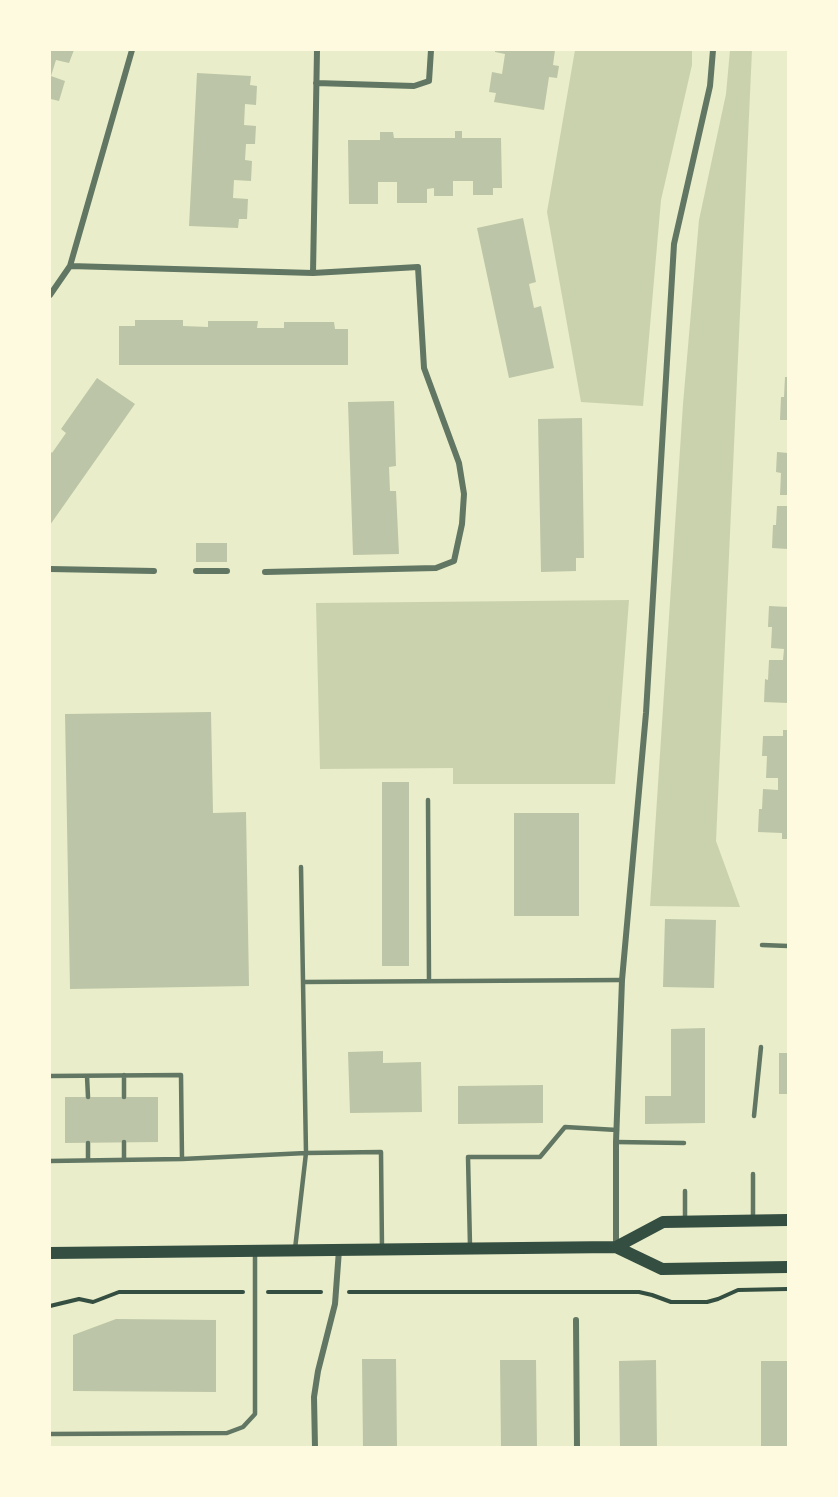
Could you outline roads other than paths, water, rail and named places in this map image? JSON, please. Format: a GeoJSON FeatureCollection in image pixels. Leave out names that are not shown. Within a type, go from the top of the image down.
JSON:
{"type":"FeatureCollection","features":[{"type":"Feature","properties":{"kind":"main road"},"geometry":{"type":"LineString","coordinates":[[616,1247],[663,1222],[789,1220]]}},
{"type":"Feature","properties":{"kind":"main road"},"geometry":{"type":"LineString","coordinates":[[50,1253],[616,1247],[662,1269],[789,1268]]}},
{"type":"Feature","properties":{"kind":"street"},"geometry":{"type":"LineString","coordinates":[[50,295],[70,266],[132,50]]}},
{"type":"Feature","properties":{"kind":"street"},"geometry":{"type":"LineString","coordinates":[[313,273],[317,50]]}},
{"type":"Feature","properties":{"kind":"street"},"geometry":{"type":"LineString","coordinates":[[316,83],[414,86],[429,81],[431,50]]}},
{"type":"Feature","properties":{"kind":"street"},"geometry":{"type":"LineString","coordinates":[[616,1247],[616,1142],[622,980],[646,713],[674,244],[710,86],[712,50]]}},
{"type":"Feature","properties":{"kind":"street"},"geometry":{"type":"LineString","coordinates":[[70,266],[313,273],[418,267],[424,368],[459,463],[464,494],[461,533],[454,561],[435,568],[265,572]]}},
{"type":"Feature","properties":{"kind":"street"},"geometry":{"type":"LineString","coordinates":[[50,569],[154,571]]}},
{"type":"Feature","properties":{"kind":"street"},"geometry":{"type":"LineString","coordinates":[[196,571],[227,571]]}},
{"type":"Feature","properties":{"kind":"street"},"geometry":{"type":"LineString","coordinates":[[315,1448],[314,1397],[318,1371],[335,1304],[339,1249]]}},
{"type":"Feature","properties":{"kind":"street"},"geometry":{"type":"LineString","coordinates":[[576,1320],[577,1448]]}},
{"type":"Feature","properties":{"kind":"lane"},"geometry":{"type":"LineString","coordinates":[[428,800],[429,981]]}},
{"type":"Feature","properties":{"kind":"lane"},"geometry":{"type":"LineString","coordinates":[[295,1249],[306,1153],[301,867]]}},
{"type":"Feature","properties":{"kind":"lane"},"geometry":{"type":"LineString","coordinates":[[762,945],[789,946]]}},
{"type":"Feature","properties":{"kind":"lane"},"geometry":{"type":"LineString","coordinates":[[303,982],[622,980]]}},
{"type":"Feature","properties":{"kind":"lane"},"geometry":{"type":"LineString","coordinates":[[754,1116],[761,1047]]}},
{"type":"Feature","properties":{"kind":"lane"},"geometry":{"type":"LineString","coordinates":[[124,1075],[124,1097]]}},
{"type":"Feature","properties":{"kind":"lane"},"geometry":{"type":"LineString","coordinates":[[50,1076],[181,1075],[182,1159]]}},
{"type":"Feature","properties":{"kind":"lane"},"geometry":{"type":"LineString","coordinates":[[87,1076],[88,1097]]}},
{"type":"Feature","properties":{"kind":"lane"},"geometry":{"type":"LineString","coordinates":[[470,1248],[468,1157],[540,1157],[565,1127],[617,1130]]}},
{"type":"Feature","properties":{"kind":"lane"},"geometry":{"type":"LineString","coordinates":[[124,1142],[124,1160]]}},
{"type":"Feature","properties":{"kind":"lane"},"geometry":{"type":"LineString","coordinates":[[616,1142],[684,1143]]}},
{"type":"Feature","properties":{"kind":"lane"},"geometry":{"type":"LineString","coordinates":[[88,1143],[88,1160]]}},
{"type":"Feature","properties":{"kind":"lane"},"geometry":{"type":"LineString","coordinates":[[50,1161],[381,1152],[382,1249]]}},
{"type":"Feature","properties":{"kind":"lane"},"geometry":{"type":"LineString","coordinates":[[753,1174],[753,1221]]}},
{"type":"Feature","properties":{"kind":"lane"},"geometry":{"type":"LineString","coordinates":[[685,1191],[685,1222]]}},
{"type":"Feature","properties":{"kind":"lane"},"geometry":{"type":"LineString","coordinates":[[50,1434],[227,1433],[243,1427],[255,1414],[255,1250]]}}]}
